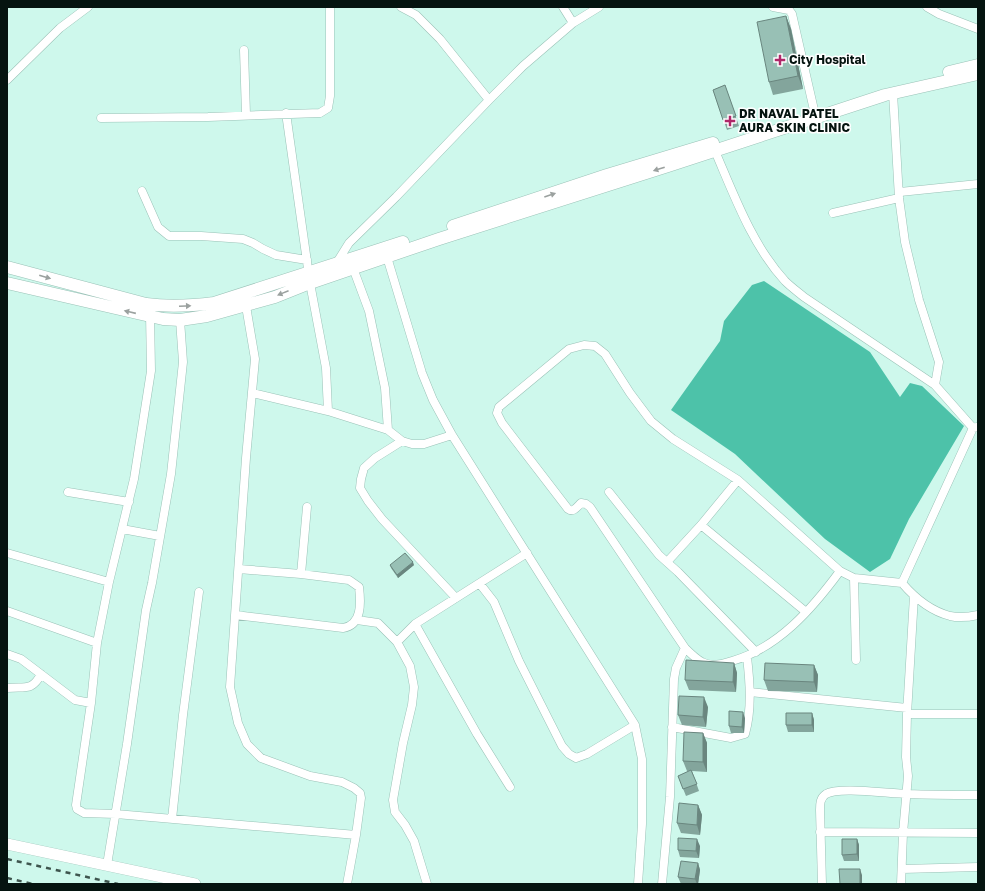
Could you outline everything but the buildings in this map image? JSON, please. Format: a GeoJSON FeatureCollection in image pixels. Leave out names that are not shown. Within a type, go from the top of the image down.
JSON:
{"type":"FeatureCollection","features":[{"type":"Feature","properties":{"kind":"main road"},"geometry":{"type":"LineString","coordinates":[[11,267],[150,310],[163,319],[180,320],[207,316],[275,297],[335,265],[607,176],[896,84],[978,65]]}},
{"type":"Feature","properties":{"kind":"main road"},"geometry":{"type":"LineString","coordinates":[[7,284],[150,310],[214,303],[353,268],[893,93],[978,74]]}},
{"type":"Feature","properties":{"kind":"street"},"geometry":{"type":"LineString","coordinates":[[7,80],[60,28],[88,7]]}},
{"type":"Feature","properties":{"kind":"street"},"geometry":{"type":"LineString","coordinates":[[101,118],[320,113],[328,108],[330,96],[330,7]]}},
{"type":"Feature","properties":{"kind":"street"},"geometry":{"type":"LineString","coordinates":[[401,7],[416,15],[440,39],[489,100]]}},
{"type":"Feature","properties":{"kind":"street"},"geometry":{"type":"LineString","coordinates":[[563,7],[573,23]]}},
{"type":"Feature","properties":{"kind":"street"},"geometry":{"type":"LineString","coordinates":[[335,265],[349,243],[396,197],[523,66],[573,23],[599,7]]}},
{"type":"Feature","properties":{"kind":"street"},"geometry":{"type":"LineString","coordinates":[[773,7],[789,10],[792,14],[814,110]]}},
{"type":"Feature","properties":{"kind":"street"},"geometry":{"type":"LineString","coordinates":[[927,7],[939,14],[978,29]]}},
{"type":"Feature","properties":{"kind":"street"},"geometry":{"type":"LineString","coordinates":[[244,50],[246,115]]}},
{"type":"Feature","properties":{"kind":"street"},"geometry":{"type":"LineString","coordinates":[[893,93],[899,195],[905,242],[919,300],[939,362],[935,385]]}},
{"type":"Feature","properties":{"kind":"street"},"geometry":{"type":"LineString","coordinates":[[286,113],[309,278],[326,368],[328,411]]}},
{"type":"Feature","properties":{"kind":"street"},"geometry":{"type":"LineString","coordinates":[[715,151],[754,236],[773,267],[786,282],[804,297],[935,385],[975,427],[902,583]]}},
{"type":"Feature","properties":{"kind":"street"},"geometry":{"type":"LineString","coordinates":[[832,213],[899,195],[978,184]]}},
{"type":"Feature","properties":{"kind":"street"},"geometry":{"type":"LineString","coordinates":[[142,191],[158,227],[169,236],[200,236],[242,239],[276,255],[307,260]]}},
{"type":"Feature","properties":{"kind":"street"},"geometry":{"type":"LineString","coordinates":[[387,257],[422,373],[433,400],[452,435],[635,726],[642,759],[642,824],[638,884]]}},
{"type":"Feature","properties":{"kind":"street"},"geometry":{"type":"LineString","coordinates":[[7,284],[11,267]]}},
{"type":"Feature","properties":{"kind":"street"},"geometry":{"type":"LineString","coordinates":[[353,268],[369,311],[385,388],[388,430]]}},
{"type":"Feature","properties":{"kind":"street"},"geometry":{"type":"LineString","coordinates":[[246,306],[255,359],[246,458],[230,687],[238,722],[247,744],[261,758],[310,776],[342,782],[360,793],[361,798],[356,835],[347,884]]}},
{"type":"Feature","properties":{"kind":"street"},"geometry":{"type":"LineString","coordinates":[[150,310],[150,371],[134,479],[109,582],[97,643],[91,703],[76,805],[79,811],[84,813],[116,814],[356,835]]}},
{"type":"Feature","properties":{"kind":"street"},"geometry":{"type":"LineString","coordinates":[[107,865],[146,610],[171,474],[183,362],[180,320]]}},
{"type":"Feature","properties":{"kind":"street"},"geometry":{"type":"LineString","coordinates":[[840,571],[825,591],[806,612],[779,636],[756,652],[747,657],[726,663],[712,665],[702,663],[685,648],[590,507],[586,504],[581,504],[574,510],[570,511],[568,509],[502,423],[497,413],[499,407],[569,349],[584,345],[595,346],[605,354],[630,393],[652,421],[673,439],[738,480],[840,571],[854,578],[902,583],[914,596],[942,613],[951,616],[965,617],[978,615]]}},
{"type":"Feature","properties":{"kind":"street"},"geometry":{"type":"LineString","coordinates":[[252,393],[328,411],[388,430],[402,441],[412,444],[424,444],[452,435]]}},
{"type":"Feature","properties":{"kind":"street"},"geometry":{"type":"LineString","coordinates":[[402,441],[375,458],[364,468],[360,479],[360,488],[382,519],[456,598]]}},
{"type":"Feature","properties":{"kind":"street"},"geometry":{"type":"LineString","coordinates":[[667,562],[701,525],[738,480]]}},
{"type":"Feature","properties":{"kind":"street"},"geometry":{"type":"LineString","coordinates":[[68,492],[129,502]]}},
{"type":"Feature","properties":{"kind":"street"},"geometry":{"type":"LineString","coordinates":[[609,492],[659,555],[678,572],[756,652]]}},
{"type":"Feature","properties":{"kind":"street"},"geometry":{"type":"LineString","coordinates":[[301,574],[308,507]]}},
{"type":"Feature","properties":{"kind":"street"},"geometry":{"type":"LineString","coordinates":[[701,525],[806,612]]}},
{"type":"Feature","properties":{"kind":"street"},"geometry":{"type":"LineString","coordinates":[[122,529],[160,536]]}},
{"type":"Feature","properties":{"kind":"street"},"geometry":{"type":"LineString","coordinates":[[7,553],[109,582]]}},
{"type":"Feature","properties":{"kind":"street"},"geometry":{"type":"LineString","coordinates":[[397,642],[416,624],[527,553]]}},
{"type":"Feature","properties":{"kind":"street"},"geometry":{"type":"LineString","coordinates":[[235,615],[343,628],[351,627],[357,620],[360,599],[359,587],[349,580],[301,574],[238,569]]}},
{"type":"Feature","properties":{"kind":"street"},"geometry":{"type":"LineString","coordinates":[[854,578],[856,660]]}},
{"type":"Feature","properties":{"kind":"street"},"geometry":{"type":"LineString","coordinates":[[480,584],[494,602],[520,662],[562,746],[569,754],[576,758],[587,754],[635,726]]}},
{"type":"Feature","properties":{"kind":"street"},"geometry":{"type":"LineString","coordinates":[[172,819],[183,714],[199,592]]}},
{"type":"Feature","properties":{"kind":"street"},"geometry":{"type":"LineString","coordinates":[[901,884],[903,833],[908,776],[906,757],[907,711],[914,596]]}},
{"type":"Feature","properties":{"kind":"street"},"geometry":{"type":"LineString","coordinates":[[7,611],[97,643]]}},
{"type":"Feature","properties":{"kind":"street"},"geometry":{"type":"LineString","coordinates":[[357,620],[378,623],[397,642],[410,666],[414,687],[412,705],[403,743],[393,800],[395,812],[414,841],[427,884]]}},
{"type":"Feature","properties":{"kind":"street"},"geometry":{"type":"LineString","coordinates":[[416,624],[477,734],[510,786]]}},
{"type":"Feature","properties":{"kind":"street"},"geometry":{"type":"LineString","coordinates":[[662,884],[670,797],[674,679],[676,668],[685,648]]}},
{"type":"Feature","properties":{"kind":"street"},"geometry":{"type":"LineString","coordinates":[[7,654],[21,659],[75,700],[91,703]]}},
{"type":"Feature","properties":{"kind":"street"},"geometry":{"type":"LineString","coordinates":[[672,728],[732,738],[745,734],[748,724],[750,692],[747,657]]}},
{"type":"Feature","properties":{"kind":"street"},"geometry":{"type":"LineString","coordinates":[[7,688],[28,687],[34,685],[41,674]]}},
{"type":"Feature","properties":{"kind":"street"},"geometry":{"type":"LineString","coordinates":[[750,692],[907,711],[978,714]]}},
{"type":"Feature","properties":{"kind":"street"},"geometry":{"type":"LineString","coordinates":[[822,884],[820,801],[824,795],[843,790],[907,794],[978,795]]}},
{"type":"Feature","properties":{"kind":"street"},"geometry":{"type":"LineString","coordinates":[[820,832],[978,833]]}},
{"type":"Feature","properties":{"kind":"street"},"geometry":{"type":"LineString","coordinates":[[7,844],[195,884]]}},
{"type":"Feature","properties":{"kind":"street"},"geometry":{"type":"LineString","coordinates":[[902,869],[978,867]]}},
{"type":"Feature","properties":{"kind":"shaded area"},"geometry":{"type":"Polygon","coordinates":[[[764,281],[870,352],[900,397],[910,383],[922,386],[964,426],[909,519],[890,559],[870,572],[825,539],[735,454],[671,410],[720,341],[724,321],[752,285],[764,281]]]}},
{"type":"Feature","properties":{"kind":"railway"},"geometry":{"type":"LineString","coordinates":[[7,859],[118,884]]}},
{"type":"Feature","properties":{"kind":"railway"},"geometry":{"type":"LineString","coordinates":[[7,878],[33,884]]}},
{"type":"Feature","properties":{"kind":"place","name":"City Hospital"},"geometry":{"type":"Point","coordinates":[780,60]}},
{"type":"Feature","properties":{"kind":"place","name":"DR NAVAL PATEL AURA SKIN CLINIC"},"geometry":{"type":"Point","coordinates":[730,121]}}]}
